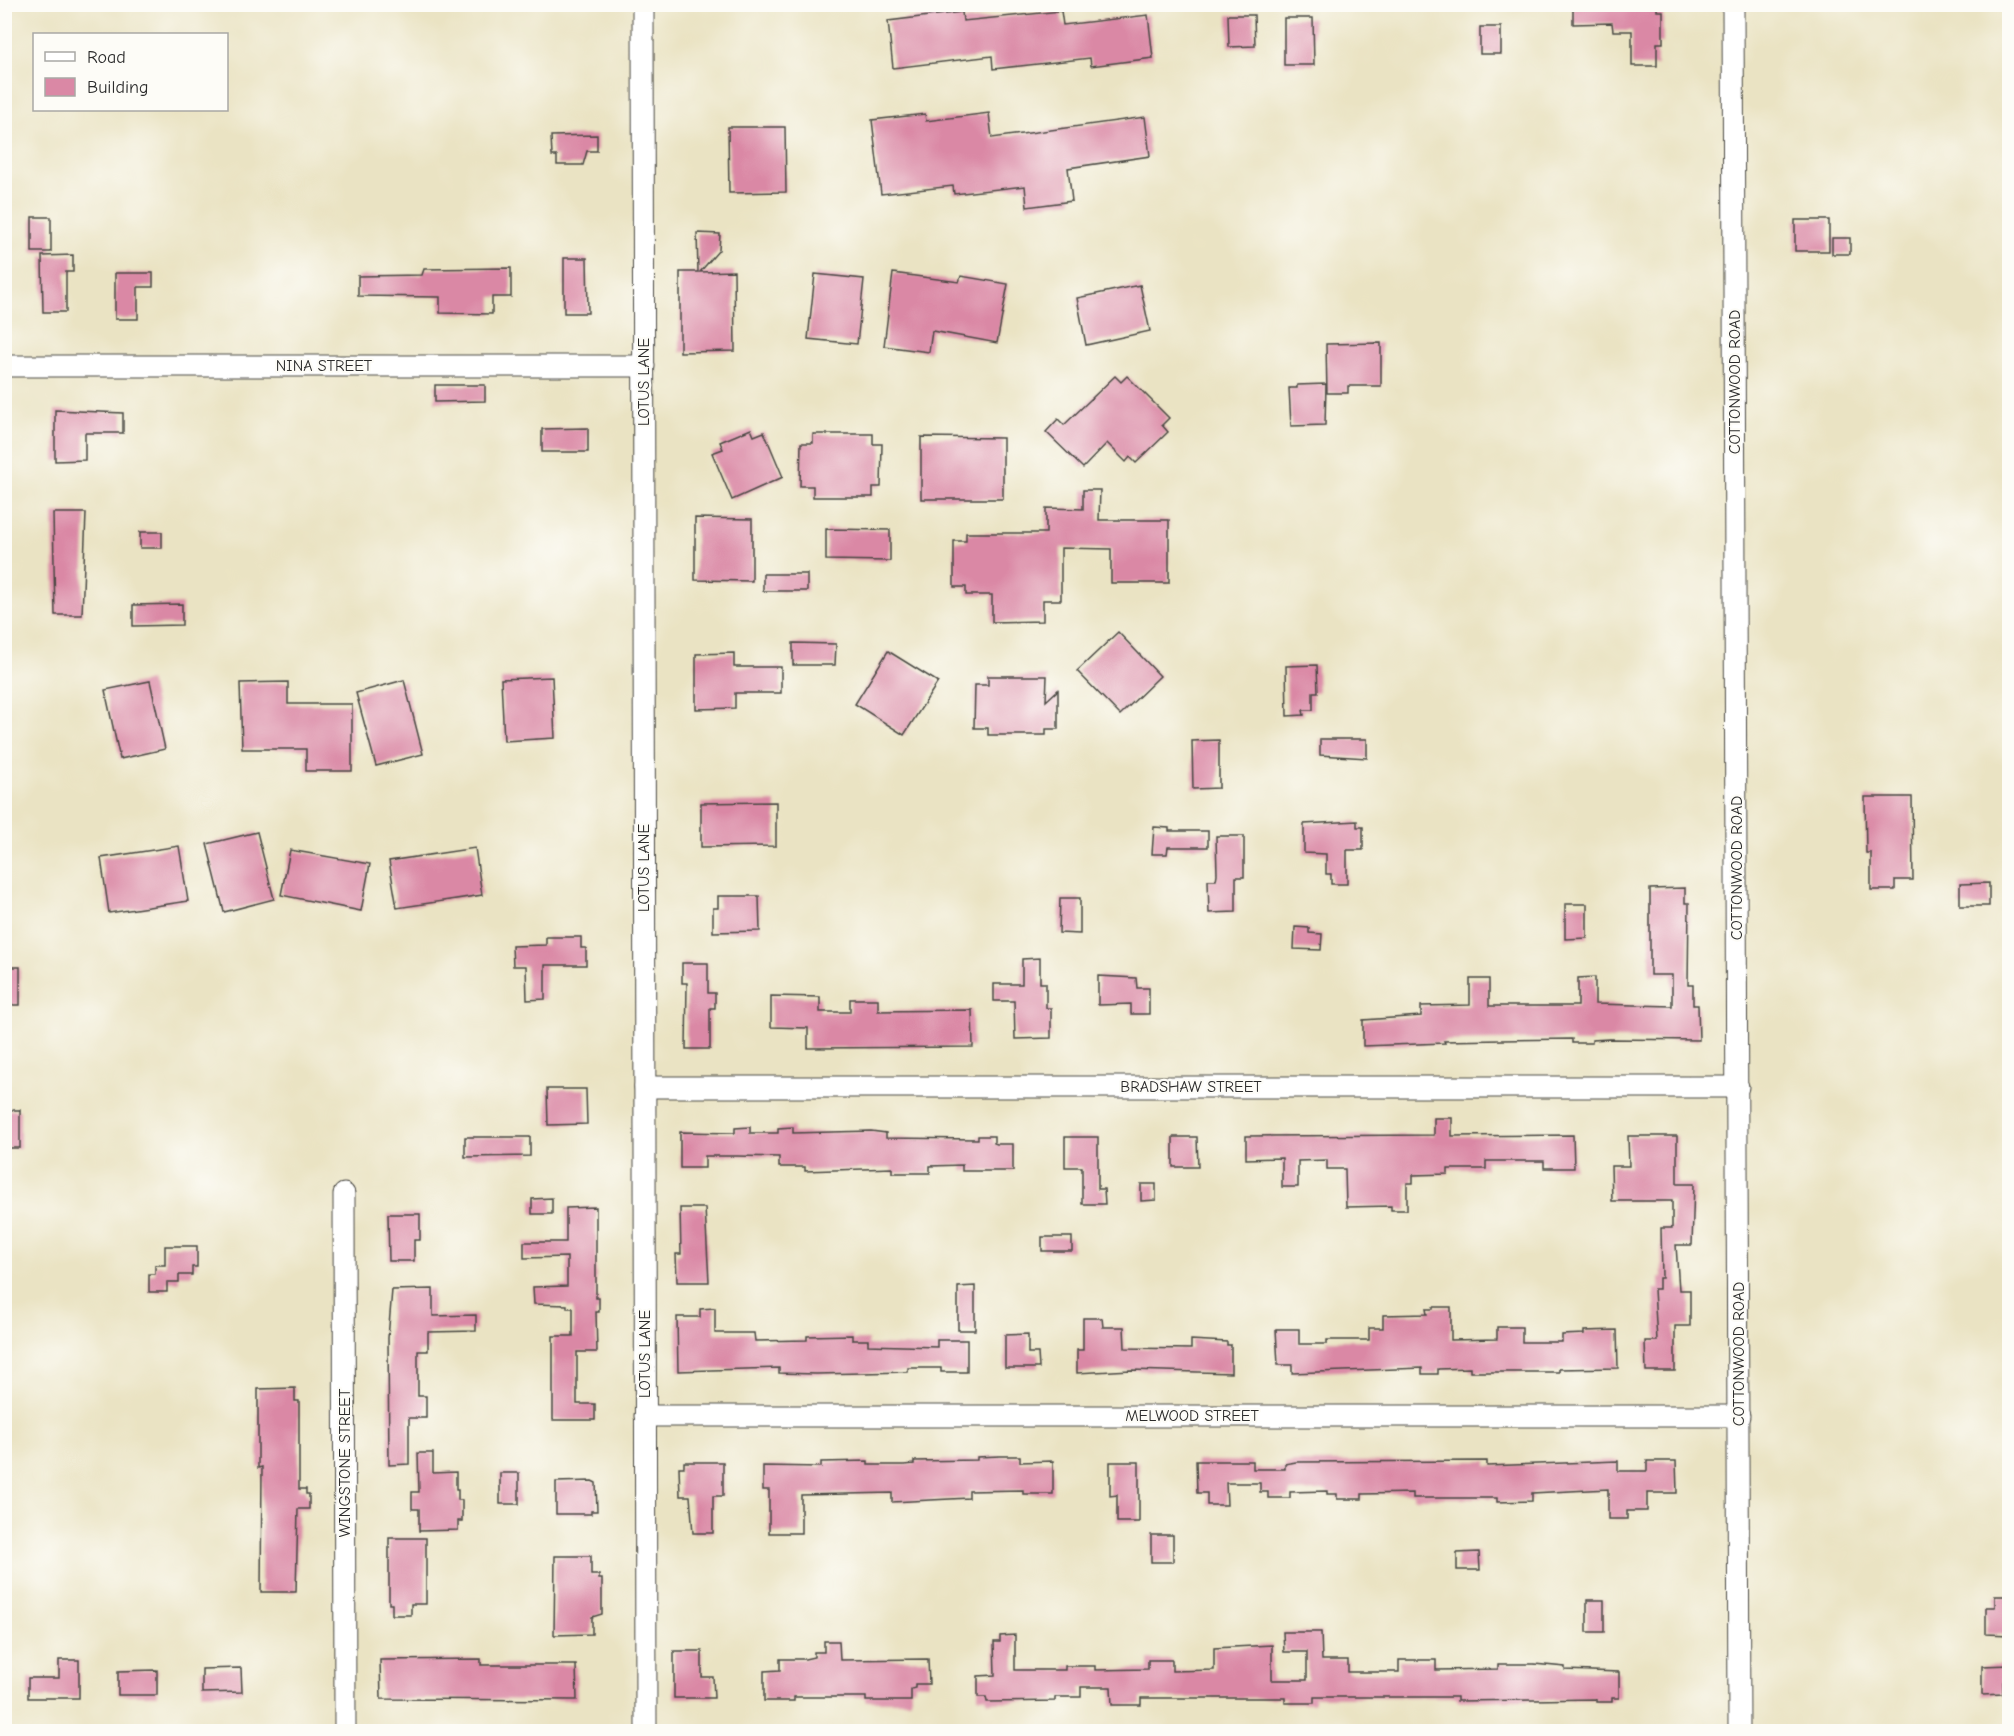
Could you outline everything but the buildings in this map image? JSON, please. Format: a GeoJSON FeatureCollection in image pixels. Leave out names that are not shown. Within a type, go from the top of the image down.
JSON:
{"type":"FeatureCollection","features":[{"type":"Feature","properties":{"kind":"street","name":"LOTUS LANE"},"geometry":{"type":"LineString","coordinates":[[643,4],[646,1731]]}},
{"type":"Feature","properties":{"kind":"street","name":"COTTONWOOD ROAD"},"geometry":{"type":"LineString","coordinates":[[1733,4],[1739,1731]]}},
{"type":"Feature","properties":{"kind":"street","name":"NINA STREET"},"geometry":{"type":"LineString","coordinates":[[4,366],[644,366]]}},
{"type":"Feature","properties":{"kind":"street","name":"BRADSHAW STREET"},"geometry":{"type":"LineString","coordinates":[[645,1087],[1738,1087]]}},
{"type":"Feature","properties":{"kind":"street","name":"WINGSTONE STREET"},"geometry":{"type":"LineString","coordinates":[[344,1194],[345,1731]]}},
{"type":"Feature","properties":{"kind":"street","name":"MELWOOD STREET"},"geometry":{"type":"LineString","coordinates":[[645,1416],[1739,1416]]}}]}
